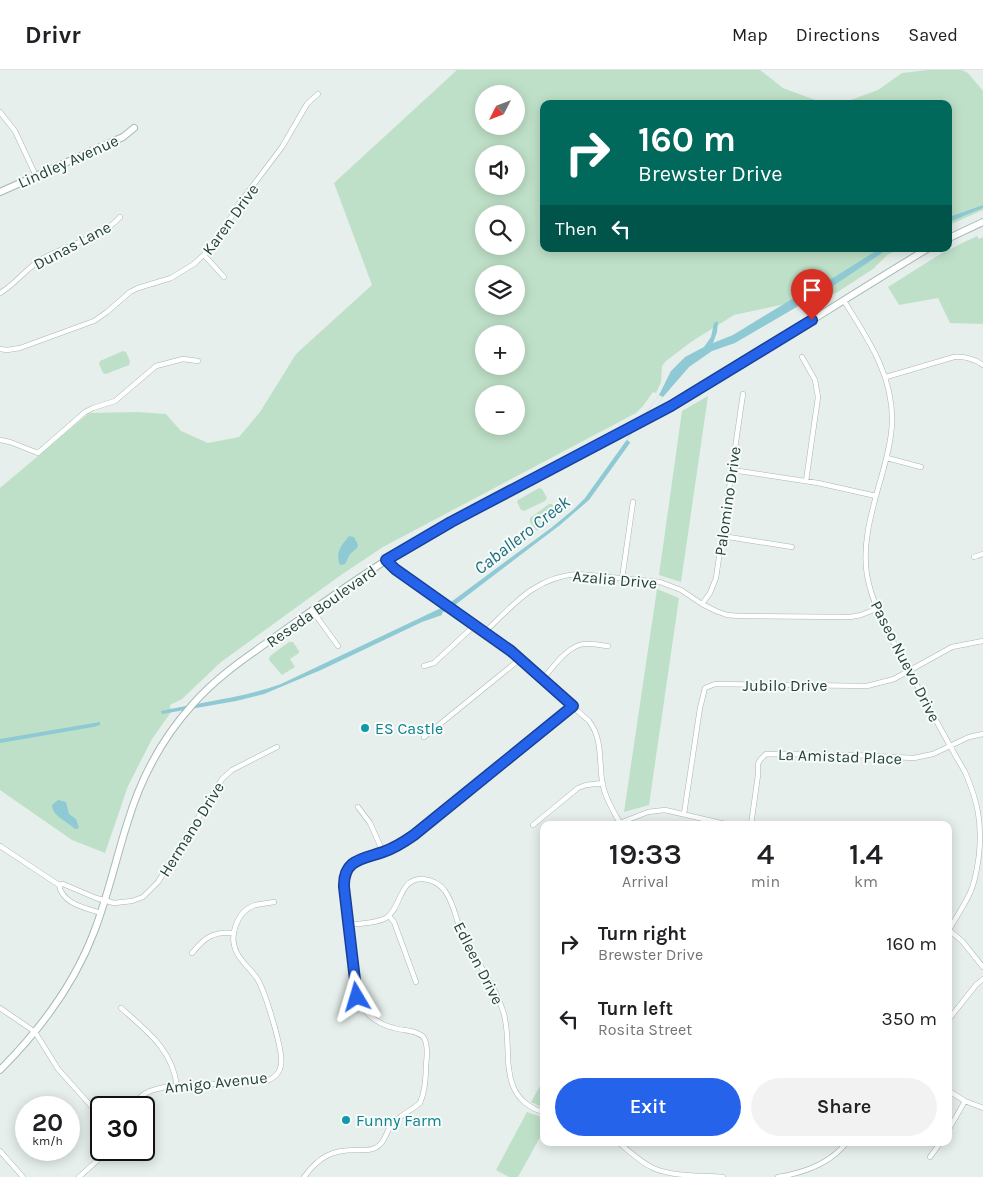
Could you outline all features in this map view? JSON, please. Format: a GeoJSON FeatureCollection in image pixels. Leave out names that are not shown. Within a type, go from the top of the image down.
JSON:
{"type":"FeatureCollection","features":[{"type":"Feature","properties":{"kind":"main road","name":"Lindley Avenue"},"geometry":{"type":"LineString","coordinates":[[0,192],[123,137],[134,128]]}},
{"type":"Feature","properties":{"kind":"main road"},"geometry":{"type":"LineString","coordinates":[[952,237],[983,222]]}},
{"type":"Feature","properties":{"kind":"main road","name":"Reseda Boulevard"},"geometry":{"type":"LineString","coordinates":[[0,1070],[35,1032],[55,1006],[74,976],[87,950],[101,914],[128,818],[154,758],[191,706],[227,672],[312,610],[386,560],[445,525],[639,423],[716,379],[922,252]]}},
{"type":"Feature","properties":{"kind":"street","name":"Karen Drive"},"geometry":{"type":"LineString","coordinates":[[0,349],[20,348],[94,321],[130,292],[184,272],[215,244],[239,204],[282,147],[307,104],[318,94]]}},
{"type":"Feature","properties":{"kind":"street"},"geometry":{"type":"LineString","coordinates":[[0,112],[15,131],[36,176]]}},
{"type":"Feature","properties":{"kind":"street","name":"Dunas Lane"},"geometry":{"type":"LineString","coordinates":[[0,293],[29,267],[43,258],[111,227],[120,217]]}},
{"type":"Feature","properties":{"kind":"street"},"geometry":{"type":"LineString","coordinates":[[204,255],[224,277]]}},
{"type":"Feature","properties":{"kind":"street","name":"Paseo Nuevo Drive"},"geometry":{"type":"LineString","coordinates":[[844,301],[870,343],[886,377],[891,398],[892,432],[868,535],[866,553],[867,576],[876,609],[965,772],[975,794],[979,811],[981,833],[977,874],[968,897],[952,925]]}},
{"type":"Feature","properties":{"kind":"street"},"geometry":{"type":"LineString","coordinates":[[886,377],[962,356],[972,359],[983,366]]}},
{"type":"Feature","properties":{"kind":"street"},"geometry":{"type":"LineString","coordinates":[[802,357],[815,380],[818,397],[806,481]]}},
{"type":"Feature","properties":{"kind":"street"},"geometry":{"type":"LineString","coordinates":[[0,440],[10,442],[36,453],[40,452],[88,410],[118,398],[152,368],[183,359],[198,361]]}},
{"type":"Feature","properties":{"kind":"street","name":"Palomino Drive"},"geometry":{"type":"LineString","coordinates":[[702,604],[710,593],[716,578],[743,394]]}},
{"type":"Feature","properties":{"kind":"street"},"geometry":{"type":"LineString","coordinates":[[887,458],[921,468]]}},
{"type":"Feature","properties":{"kind":"street"},"geometry":{"type":"LineString","coordinates":[[732,470],[806,481],[876,496]]}},
{"type":"Feature","properties":{"kind":"street"},"geometry":{"type":"LineString","coordinates":[[622,579],[633,502]]}},
{"type":"Feature","properties":{"kind":"street"},"geometry":{"type":"LineString","coordinates":[[722,536],[792,547]]}},
{"type":"Feature","properties":{"kind":"street"},"geometry":{"type":"LineString","coordinates":[[974,557],[983,554]]}},
{"type":"Feature","properties":{"kind":"street"},"geometry":{"type":"LineString","coordinates":[[386,560],[395,569],[520,659],[589,722],[595,729],[599,742],[603,783],[608,802],[619,821]]}},
{"type":"Feature","properties":{"kind":"street","name":"Azalia Drive"},"geometry":{"type":"LineString","coordinates":[[485,632],[534,587],[547,580],[564,575],[578,574],[660,582],[672,585],[716,612],[739,616],[850,617],[876,609]]}},
{"type":"Feature","properties":{"kind":"street"},"geometry":{"type":"LineString","coordinates":[[312,610],[338,646]]}},
{"type":"Feature","properties":{"kind":"street"},"geometry":{"type":"LineString","coordinates":[[424,666],[434,663],[475,625]]}},
{"type":"Feature","properties":{"kind":"street","name":"Jubilo Drive"},"geometry":{"type":"LineString","coordinates":[[684,814],[700,708],[705,688],[715,684],[868,686],[881,683],[910,671],[952,647],[983,641]]}},
{"type":"Feature","properties":{"kind":"street"},"geometry":{"type":"LineString","coordinates":[[543,679],[573,648],[591,644],[608,646]]}},
{"type":"Feature","properties":{"kind":"street"},"geometry":{"type":"LineString","coordinates":[[424,737],[520,659]]}},
{"type":"Feature","properties":{"kind":"street"},"geometry":{"type":"LineString","coordinates":[[304,1177],[318,1162],[333,1152],[340,1150],[370,1150],[382,1144],[390,1126],[420,1103],[422,1098],[427,1052],[424,1038],[419,1034],[378,1022],[366,1012],[357,997],[344,887],[347,870],[358,860],[400,845],[414,835],[573,706]]}},
{"type":"Feature","properties":{"kind":"street","name":"La Amistad Place"},"geometry":{"type":"LineString","coordinates":[[751,821],[758,764],[766,754],[914,758],[933,754],[969,737],[983,734]]}},
{"type":"Feature","properties":{"kind":"street","name":"Hermano Drive"},"geometry":{"type":"LineString","coordinates":[[105,901],[121,903],[132,901],[143,897],[150,891],[158,882],[222,779],[232,770],[277,747]]}},
{"type":"Feature","properties":{"kind":"street"},"geometry":{"type":"LineString","coordinates":[[533,825],[578,788],[603,783]]}},
{"type":"Feature","properties":{"kind":"street"},"geometry":{"type":"LineString","coordinates":[[358,807],[370,823],[383,852]]}},
{"type":"Feature","properties":{"kind":"street"},"geometry":{"type":"LineString","coordinates":[[628,821],[648,812],[658,810],[713,821]]}},
{"type":"Feature","properties":{"kind":"street"},"geometry":{"type":"LineString","coordinates":[[0,846],[59,886],[59,889],[67,899],[101,914]]}},
{"type":"Feature","properties":{"kind":"street"},"geometry":{"type":"LineString","coordinates":[[977,874],[983,876]]}},
{"type":"Feature","properties":{"kind":"street","name":"Edleen Drive"},"geometry":{"type":"LineString","coordinates":[[389,916],[401,892],[413,881],[421,879],[430,880],[438,883],[445,891],[450,899],[464,937],[488,978],[504,1012],[510,1078],[514,1088],[528,1105],[540,1110]]}},
{"type":"Feature","properties":{"kind":"street"},"geometry":{"type":"LineString","coordinates":[[59,886],[63,884],[105,901]]}},
{"type":"Feature","properties":{"kind":"street"},"geometry":{"type":"LineString","coordinates":[[192,953],[215,933],[234,933],[236,923],[248,909],[274,902]]}},
{"type":"Feature","properties":{"kind":"street"},"geometry":{"type":"LineString","coordinates":[[349,925],[377,921],[389,916],[394,922],[416,982]]}},
{"type":"Feature","properties":{"kind":"street","name":"Amigo Avenue"},"geometry":{"type":"LineString","coordinates":[[141,1096],[150,1090],[267,1080],[276,1076],[279,1071],[282,1057],[263,990],[258,979],[236,952],[233,942],[234,933]]}},
{"type":"Feature","properties":{"kind":"street"},"geometry":{"type":"LineString","coordinates":[[952,933],[962,941],[983,967]]}},
{"type":"Feature","properties":{"kind":"street"},"geometry":{"type":"LineString","coordinates":[[952,1015],[983,979]]}},
{"type":"Feature","properties":{"kind":"street"},"geometry":{"type":"LineString","coordinates":[[0,1008],[35,1032],[58,1069],[90,1105]]}},
{"type":"Feature","properties":{"kind":"street"},"geometry":{"type":"LineString","coordinates":[[121,1008],[166,1052],[176,1072],[178,1087]]}},
{"type":"Feature","properties":{"kind":"street"},"geometry":{"type":"LineString","coordinates":[[952,1093],[965,1101],[983,1108]]}},
{"type":"Feature","properties":{"kind":"street"},"geometry":{"type":"LineString","coordinates":[[952,1124],[965,1101]]}},
{"type":"Feature","properties":{"kind":"street"},"geometry":{"type":"LineString","coordinates":[[623,1146],[642,1162],[672,1175],[723,1177]]}},
{"type":"Feature","properties":{"kind":"street"},"geometry":{"type":"LineString","coordinates":[[778,1177],[815,1166],[831,1158],[845,1146]]}},
{"type":"Feature","properties":{"kind":"street"},"geometry":{"type":"LineString","coordinates":[[930,1157],[938,1146]]}},
{"type":"Feature","properties":{"kind":"street"},"geometry":{"type":"LineString","coordinates":[[0,1151],[23,1177]]}},
{"type":"Feature","properties":{"kind":"street"},"geometry":{"type":"LineString","coordinates":[[79,1177],[97,1161]]}},
{"type":"Feature","properties":{"kind":"green space"},"geometry":{"type":"Polygon","coordinates":[[[457,70],[760,70],[783,88],[815,100],[540,100],[540,252],[893,252],[887,255],[873,269],[836,293],[734,315],[691,342],[666,361],[662,366],[661,382],[656,393],[653,392],[636,413],[383,547],[341,575],[221,662],[182,699],[170,705],[171,712],[152,739],[128,786],[105,853],[72,840],[0,790],[0,488],[89,413],[138,412],[166,414],[181,431],[208,443],[239,437],[260,412],[296,354],[372,285],[334,183],[457,70]]]}},
{"type":"Feature","properties":{"kind":"green space"},"geometry":{"type":"Polygon","coordinates":[[[928,70],[962,70],[968,73],[983,91],[983,210],[952,224],[952,100],[851,100],[878,90],[902,73],[928,70]]]}},
{"type":"Feature","properties":{"kind":"green space"},"geometry":{"type":"Polygon","coordinates":[[[977,236],[979,239],[983,237],[983,324],[950,323],[938,298],[899,305],[888,287],[942,253],[952,252],[952,248],[977,236]]]}},
{"type":"Feature","properties":{"kind":"green space"},"geometry":{"type":"Polygon","coordinates":[[[123,351],[126,352],[130,361],[129,365],[106,374],[103,373],[99,364],[100,361],[123,351]]]}},
{"type":"Feature","properties":{"kind":"green space"},"geometry":{"type":"Polygon","coordinates":[[[708,396],[681,582],[659,575],[682,411],[708,396]]]}},
{"type":"Feature","properties":{"kind":"green space"},"geometry":{"type":"Polygon","coordinates":[[[539,488],[542,489],[547,498],[545,501],[524,511],[521,510],[517,502],[518,500],[539,488]]]}},
{"type":"Feature","properties":{"kind":"green space"},"geometry":{"type":"Polygon","coordinates":[[[549,504],[552,504],[558,512],[557,515],[536,530],[530,522],[530,518],[549,504]]]}},
{"type":"Feature","properties":{"kind":"green space"},"geometry":{"type":"Polygon","coordinates":[[[657,589],[679,598],[649,805],[624,812],[657,589]]]}},
{"type":"Feature","properties":{"kind":"green space"},"geometry":{"type":"Polygon","coordinates":[[[289,642],[293,642],[299,653],[290,659],[295,667],[282,675],[269,660],[270,656],[289,642]]]}},
{"type":"Feature","properties":{"kind":"green space"},"geometry":{"type":"Polygon","coordinates":[[[540,1086],[540,1106],[531,1102],[540,1086]]]}},
{"type":"Feature","properties":{"kind":"green space"},"geometry":{"type":"Polygon","coordinates":[[[527,1112],[540,1117],[540,1137],[518,1177],[509,1177],[496,1170],[527,1112]]]}},
{"type":"Feature","properties":{"kind":"water"},"geometry":{"type":"Polygon","coordinates":[[[983,205],[983,208],[952,221],[952,216],[983,205]]]}},
{"type":"Feature","properties":{"kind":"water"},"geometry":{"type":"Polygon","coordinates":[[[874,252],[884,252],[836,284],[735,343],[712,351],[689,367],[663,397],[589,500],[560,525],[455,605],[451,602],[551,528],[585,498],[659,395],[671,371],[685,357],[704,347],[711,337],[714,323],[718,321],[713,343],[733,335],[797,296],[825,283],[874,252]]]}},
{"type":"Feature","properties":{"kind":"water"},"geometry":{"type":"Polygon","coordinates":[[[349,536],[354,537],[358,545],[350,554],[345,564],[340,565],[338,556],[341,546],[349,536]]]}},
{"type":"Feature","properties":{"kind":"water"},"geometry":{"type":"Polygon","coordinates":[[[441,608],[445,611],[442,615],[422,622],[321,670],[264,694],[162,714],[161,711],[236,696],[281,684],[441,608]]]}},
{"type":"Feature","properties":{"kind":"water"},"geometry":{"type":"Polygon","coordinates":[[[100,722],[100,725],[93,727],[0,743],[0,739],[100,722]]]}},
{"type":"Feature","properties":{"kind":"water"},"geometry":{"type":"Polygon","coordinates":[[[58,800],[66,802],[69,814],[76,819],[79,828],[75,829],[54,812],[52,805],[58,800]]]}},
{"type":"Feature","properties":{"kind":"pier"},"geometry":{"type":"Polygon","coordinates":[[[659,395],[663,397],[631,443],[627,440],[659,395]]]}},
{"type":"Feature","properties":{"kind":"waterway","name":"Caballero Creek"},"geometry":{"type":"LineString","coordinates":[[442,610],[455,602]]}},
{"type":"Feature","properties":{"kind":"place","name":"ES Castle"},"geometry":{"type":"Point","coordinates":[365,728]}},
{"type":"Feature","properties":{"kind":"place","name":"Funny Farm"},"geometry":{"type":"Point","coordinates":[346,1120]}},
{"type":"Feature","properties":{"kind":"route"},"geometry":{"type":"LineString","coordinates":[[357,997],[344,887],[347,870],[358,860],[400,845],[414,835],[573,706],[511,651],[395,569],[386,560],[451,522],[671,406],[812,320]]}}]}
